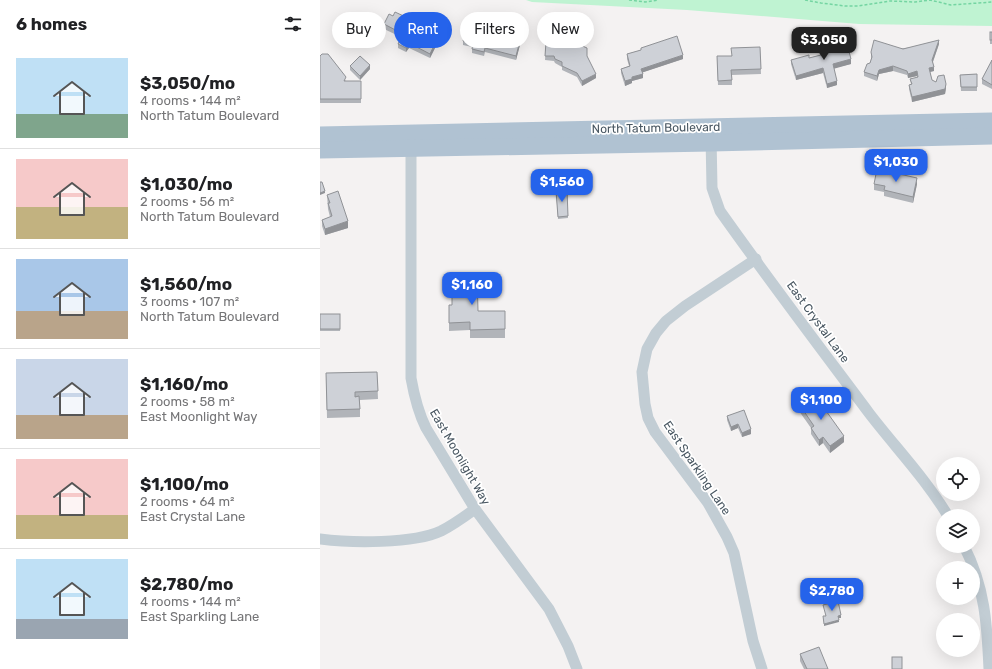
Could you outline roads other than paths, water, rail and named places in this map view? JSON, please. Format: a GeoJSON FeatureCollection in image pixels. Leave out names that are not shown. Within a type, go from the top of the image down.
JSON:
{"type":"FeatureCollection","features":[{"type":"Feature","properties":{"kind":"main road","name":"North Tatum Boulevard"},"geometry":{"type":"LineString","coordinates":[[711,135],[992,121]]}},
{"type":"Feature","properties":{"kind":"main road","name":"North Tatum Boulevard"},"geometry":{"type":"LineString","coordinates":[[320,135],[411,140],[711,135],[992,136]]}},
{"type":"Feature","properties":{"kind":"main road","name":"North Tatum Boulevard"},"geometry":{"type":"LineString","coordinates":[[320,150],[411,140]]}},
{"type":"Feature","properties":{"kind":"street","name":"East Crystal Lane"},"geometry":{"type":"LineString","coordinates":[[711,135],[712,188],[715,200],[720,210],[856,396],[937,498],[944,509]]}},
{"type":"Feature","properties":{"kind":"street","name":"East Moonlight Way"},"geometry":{"type":"LineString","coordinates":[[411,140],[411,378],[413,392],[426,428],[475,509],[548,609],[568,646],[577,669]]}},
{"type":"Feature","properties":{"kind":"street","name":"East Sparkling Lane"},"geometry":{"type":"LineString","coordinates":[[756,259],[685,306],[666,321],[656,333],[647,349],[642,372],[648,418],[655,432],[708,503],[734,553],[753,641],[762,669]]}},
{"type":"Feature","properties":{"kind":"street"},"geometry":{"type":"LineString","coordinates":[[320,539],[340,542],[402,540],[426,536],[440,531],[475,509]]}},
{"type":"Feature","properties":{"kind":"street"},"geometry":{"type":"LineString","coordinates":[[968,553],[972,561],[983,600],[987,626],[989,669]]}}]}
